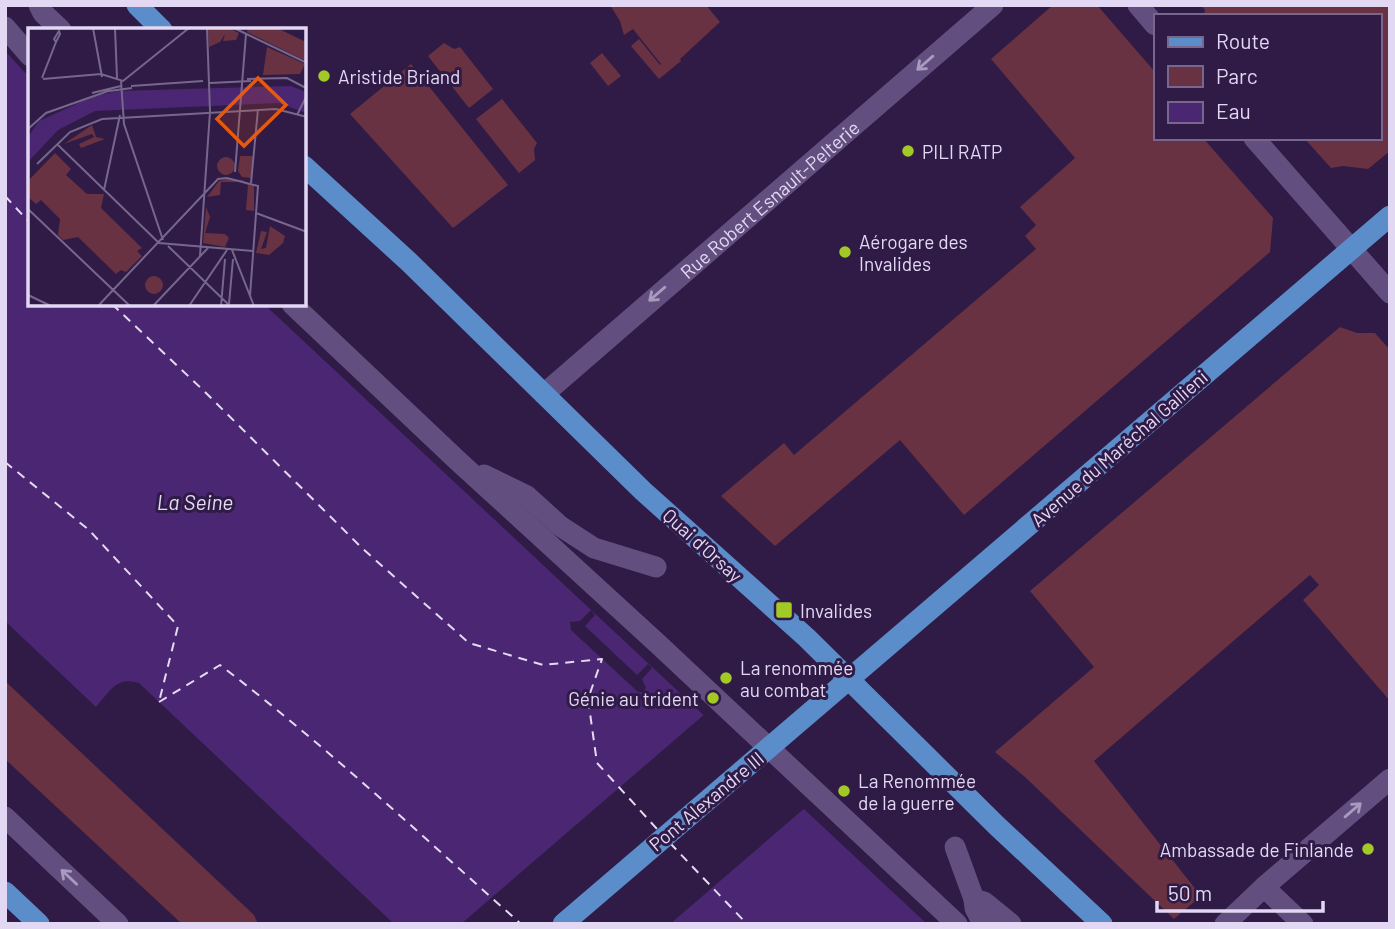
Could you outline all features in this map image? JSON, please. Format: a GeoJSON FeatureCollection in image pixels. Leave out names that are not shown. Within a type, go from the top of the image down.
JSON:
{"type":"FeatureCollection","features":[{"type":"Feature","properties":{"kind":"main road"},"geometry":{"type":"LineString","coordinates":[[137,5],[160,28]]}},
{"type":"Feature","properties":{"kind":"main road","name":"Quai d'Orsay"},"geometry":{"type":"LineString","coordinates":[[306,168],[409,262],[643,491],[849,679],[981,811],[1102,924]]}},
{"type":"Feature","properties":{"kind":"main road","name":"Avenue du Maréchal Gallieni"},"geometry":{"type":"LineString","coordinates":[[849,679],[1390,216]]}},
{"type":"Feature","properties":{"kind":"main road","name":"Pont Alexandre III"},"geometry":{"type":"LineString","coordinates":[[563,924],[849,679]]}},
{"type":"Feature","properties":{"kind":"main road"},"geometry":{"type":"LineString","coordinates":[[5,892],[39,924]]}},
{"type":"Feature","properties":{"kind":"street"},"geometry":{"type":"LineString","coordinates":[[39,5],[59,28]]}},
{"type":"Feature","properties":{"kind":"street","name":"Rue Robert Esnault-Pelterie"},"geometry":{"type":"LineString","coordinates":[[544,394],[993,5]]}},
{"type":"Feature","properties":{"kind":"street"},"geometry":{"type":"LineString","coordinates":[[1138,5],[1154,24]]}},
{"type":"Feature","properties":{"kind":"street"},"geometry":{"type":"LineString","coordinates":[[5,27],[28,54]]}},
{"type":"Feature","properties":{"kind":"street"},"geometry":{"type":"LineString","coordinates":[[1256,140],[1390,293]]}},
{"type":"Feature","properties":{"kind":"street"},"geometry":{"type":"LineString","coordinates":[[294,306],[957,924]]}},
{"type":"Feature","properties":{"kind":"street"},"geometry":{"type":"LineString","coordinates":[[305,306],[316,328]]}},
{"type":"Feature","properties":{"kind":"street"},"geometry":{"type":"LineString","coordinates":[[458,461],[527,496],[560,526],[594,548],[656,567]]}},
{"type":"Feature","properties":{"kind":"street"},"geometry":{"type":"LineString","coordinates":[[1225,924],[1390,779]]}},
{"type":"Feature","properties":{"kind":"street"},"geometry":{"type":"LineString","coordinates":[[5,817],[118,924]]}},
{"type":"Feature","properties":{"kind":"street"},"geometry":{"type":"LineString","coordinates":[[955,848],[983,924]]}},
{"type":"Feature","properties":{"kind":"street"},"geometry":{"type":"LineString","coordinates":[[1264,887],[1303,924]]}},
{"type":"Feature","properties":{"kind":"street"},"geometry":{"type":"LineString","coordinates":[[974,899],[984,902],[1011,924]]}},
{"type":"Feature","properties":{"kind":"green space"},"geometry":{"type":"Polygon","coordinates":[[[610,5],[706,5],[720,22],[659,79],[631,46],[639,39],[661,64],[633,29],[624,35],[620,21],[610,5]]]}},
{"type":"Feature","properties":{"kind":"green space"},"geometry":{"type":"Polygon","coordinates":[[[1053,5],[1097,5],[1154,71],[1154,140],[1205,140],[1273,218],[1270,252],[964,515],[900,440],[775,546],[721,496],[784,443],[794,455],[1036,249],[1025,236],[1036,225],[1020,207],[1075,158],[991,59],[1053,5]]]}},
{"type":"Feature","properties":{"kind":"green space"},"geometry":{"type":"Polygon","coordinates":[[[1201,5],[1390,5],[1390,151],[1368,169],[1343,166],[1331,168],[1306,140],[1381,140],[1381,14],[1204,14],[1205,10],[1201,5]]]}},
{"type":"Feature","properties":{"kind":"green space"},"geometry":{"type":"Polygon","coordinates":[[[444,43],[454,49],[460,47],[493,89],[469,108],[428,56],[444,43]]]}},
{"type":"Feature","properties":{"kind":"green space"},"geometry":{"type":"Polygon","coordinates":[[[602,53],[621,76],[608,86],[590,63],[602,53]]]}},
{"type":"Feature","properties":{"kind":"green space"},"geometry":{"type":"Polygon","coordinates":[[[411,64],[508,185],[453,228],[350,114],[411,64]]]}},
{"type":"Feature","properties":{"kind":"green space"},"geometry":{"type":"Polygon","coordinates":[[[502,99],[537,143],[534,149],[535,160],[519,173],[476,119],[502,99]]]}},
{"type":"Feature","properties":{"kind":"green space"},"geometry":{"type":"Polygon","coordinates":[[[1340,327],[1357,333],[1375,333],[1390,350],[1390,701],[1303,600],[1319,585],[1310,575],[1094,761],[1201,896],[1174,919],[1025,777],[995,752],[1094,667],[1030,591],[1340,327]]]}},
{"type":"Feature","properties":{"kind":"green space"},"geometry":{"type":"Polygon","coordinates":[[[5,681],[254,915],[258,924],[182,924],[5,759],[5,681]]]}},
{"type":"Feature","properties":{"kind":"water","name":"La Seine"},"geometry":{"type":"Polygon","coordinates":[[[5,51],[28,76],[28,306],[266,306],[927,924],[394,924],[139,683],[119,683],[96,707],[5,621],[5,51]]]}},
{"type":"Feature","properties":{"kind":"pier"},"geometry":{"type":"Polygon","coordinates":[[[591,610],[595,615],[585,626],[637,675],[648,664],[652,668],[642,679],[646,688],[643,692],[638,692],[571,630],[570,622],[580,621],[591,610]]]}},
{"type":"Feature","properties":{"kind":"pier"},"geometry":{"type":"Polygon","coordinates":[[[706,713],[806,807],[670,924],[461,924],[706,713]]]}},
{"type":"Feature","properties":{"kind":"ferry route"},"geometry":{"type":"LineString","coordinates":[[5,196],[28,221]]}},
{"type":"Feature","properties":{"kind":"ferry route"},"geometry":{"type":"LineString","coordinates":[[114,306],[363,549],[469,643],[543,665],[602,659],[588,699],[597,763],[657,829]]}},
{"type":"Feature","properties":{"kind":"ferry route"},"geometry":{"type":"LineString","coordinates":[[5,462],[89,530],[178,626],[159,702]]}},
{"type":"Feature","properties":{"kind":"ferry route"},"geometry":{"type":"LineString","coordinates":[[159,702],[220,665],[335,759],[521,924]]}},
{"type":"Feature","properties":{"kind":"ferry route"},"geometry":{"type":"LineString","coordinates":[[670,843],[747,924]]}},
{"type":"Feature","properties":{"kind":"place","name":"Aristide Briand"},"geometry":{"type":"Point","coordinates":[324,76]}},
{"type":"Feature","properties":{"kind":"place","name":"PILI RATP"},"geometry":{"type":"Point","coordinates":[908,151]}},
{"type":"Feature","properties":{"kind":"place","name":"Aérogare des Invalides"},"geometry":{"type":"Point","coordinates":[845,252]}},
{"type":"Feature","properties":{"kind":"place","name":"Invalides"},"geometry":{"type":"Point","coordinates":[784,610]}},
{"type":"Feature","properties":{"kind":"place","name":"La renommée au combat"},"geometry":{"type":"Point","coordinates":[726,678]}},
{"type":"Feature","properties":{"kind":"place","name":"Génie au trident"},"geometry":{"type":"Point","coordinates":[713,698]}},
{"type":"Feature","properties":{"kind":"place","name":"La Renommée de la guerre"},"geometry":{"type":"Point","coordinates":[844,791]}},
{"type":"Feature","properties":{"kind":"place","name":"Ambassade de Finlande"},"geometry":{"type":"Point","coordinates":[1368,849]}}]}
